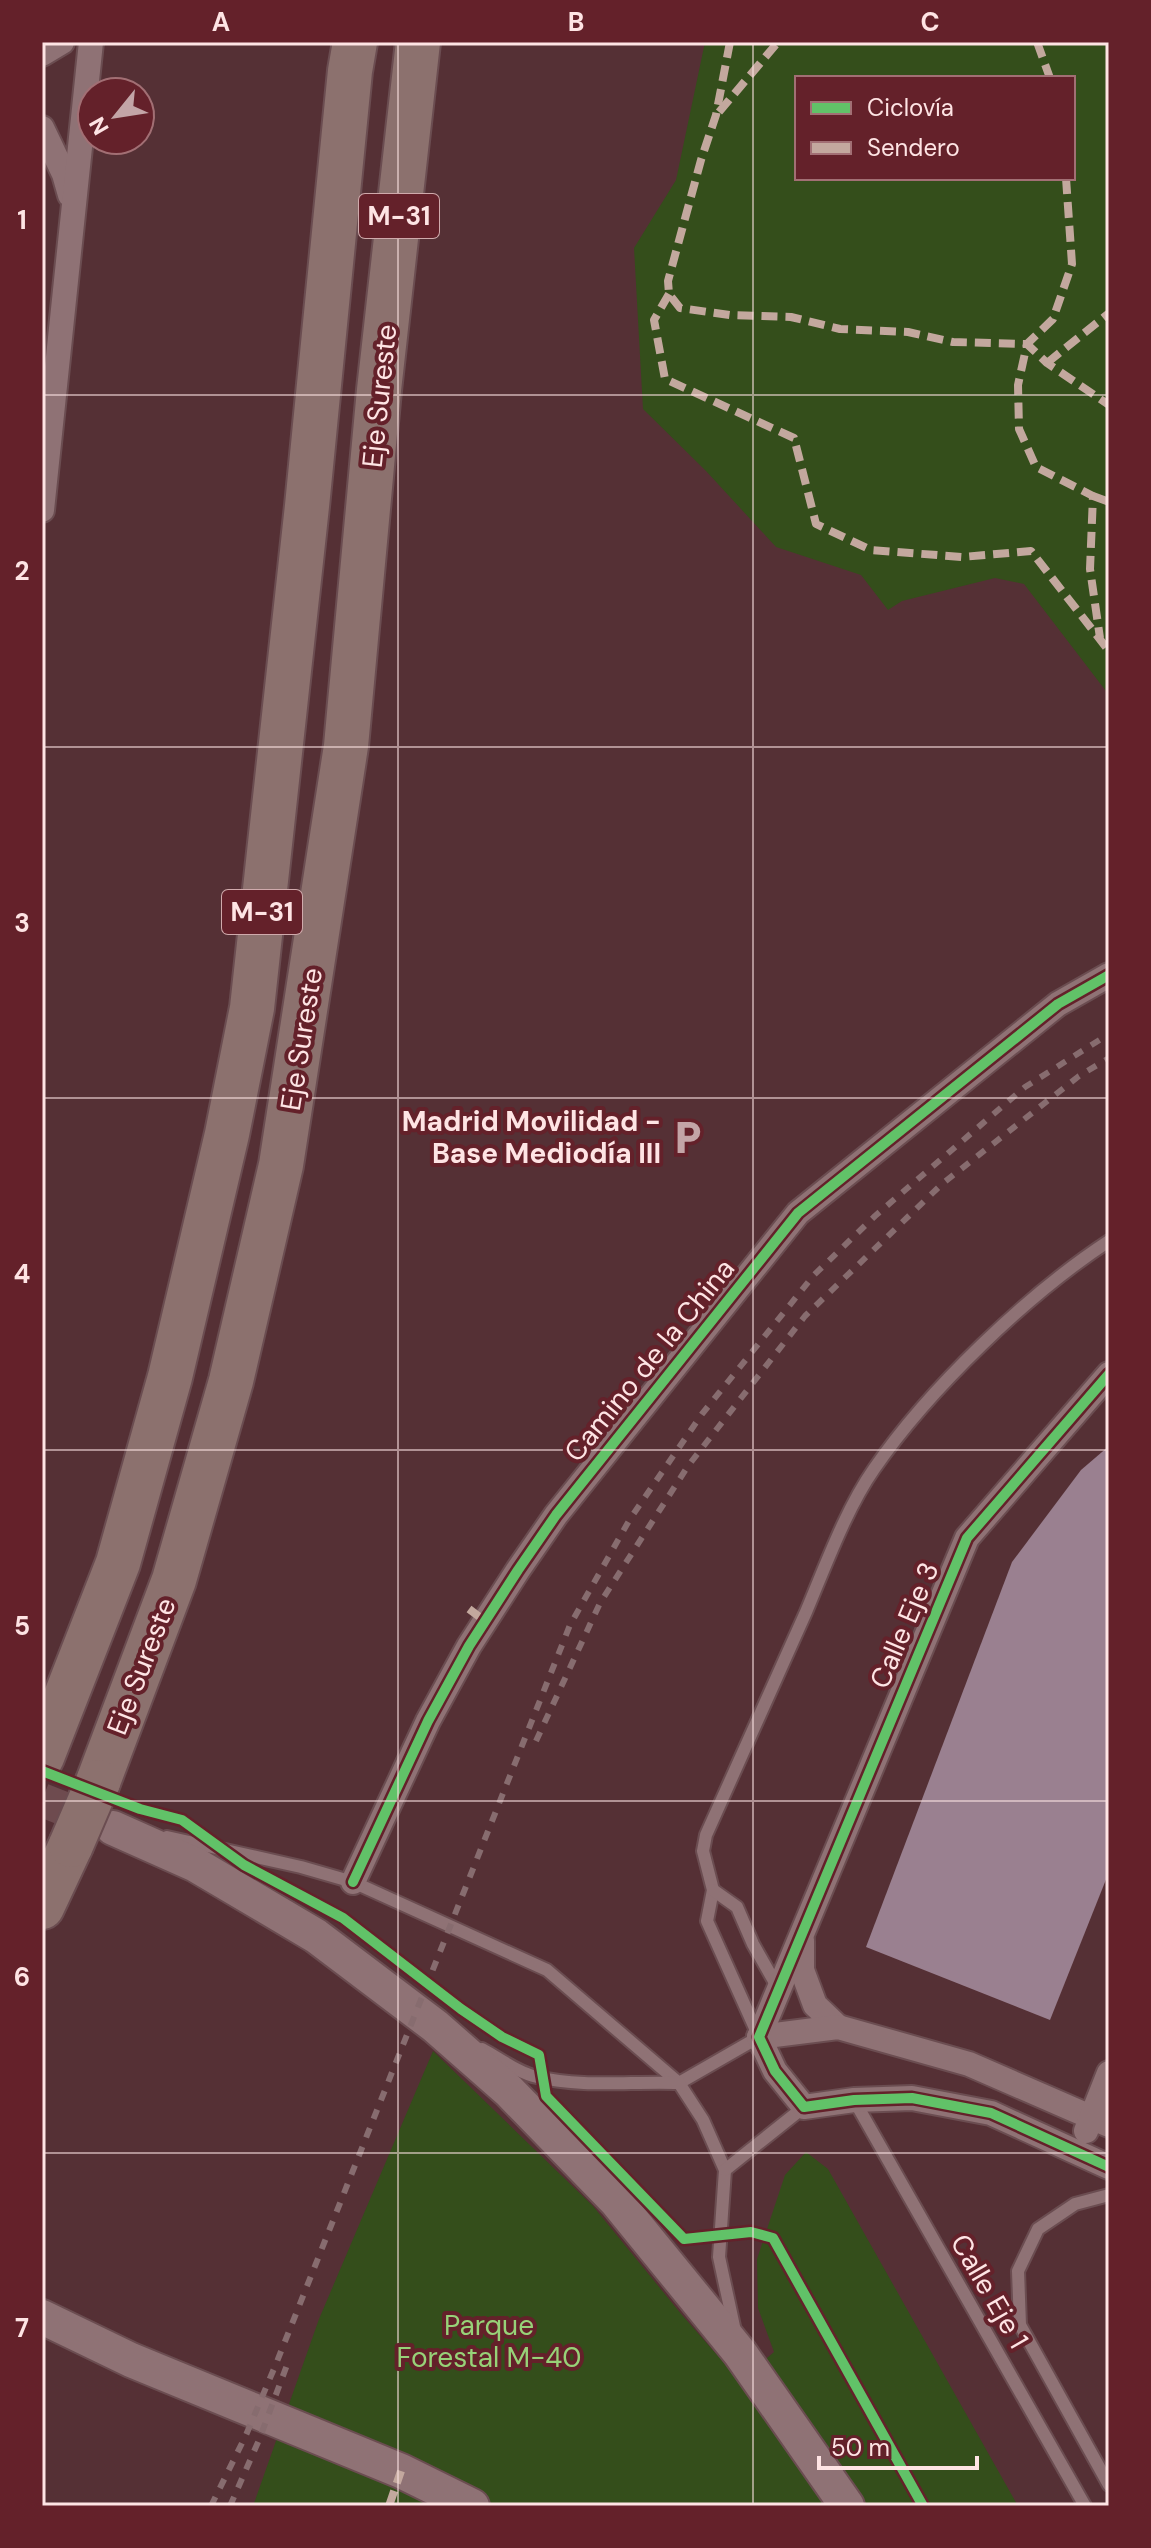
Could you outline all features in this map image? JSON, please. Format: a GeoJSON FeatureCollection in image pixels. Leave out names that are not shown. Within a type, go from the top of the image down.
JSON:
{"type":"FeatureCollection","features":[{"type":"Feature","properties":{"kind":"highway","name":"Eje Sureste"},"geometry":{"type":"LineString","coordinates":[[42,1757],[118,1563],[170,1377],[227,1134],[252,1008],[355,42]]}},
{"type":"Feature","properties":{"kind":"highway","name":"Eje Sureste"},"geometry":{"type":"LineString","coordinates":[[42,1907],[98,1782],[174,1580],[231,1381],[281,1165],[346,746],[379,390],[418,42]]}},
{"type":"Feature","properties":{"kind":"main road"},"geometry":{"type":"LineString","coordinates":[[113,1828],[196,1865],[316,1936],[435,2026],[509,2091],[617,2202],[740,2353],[847,2506]]}},
{"type":"Feature","properties":{"kind":"main road"},"geometry":{"type":"LineString","coordinates":[[42,2317],[131,2360],[401,2471],[472,2506]]}},
{"type":"Feature","properties":{"kind":"street"},"geometry":{"type":"LineString","coordinates":[[42,54],[62,42]]}},
{"type":"Feature","properties":{"kind":"street"},"geometry":{"type":"LineString","coordinates":[[42,510],[47,406],[91,42]]}},
{"type":"Feature","properties":{"kind":"street"},"geometry":{"type":"LineString","coordinates":[[42,128],[64,174],[72,207]]}},
{"type":"Feature","properties":{"kind":"street","name":"Camino de la China"},"geometry":{"type":"LineString","coordinates":[[353,1882],[428,1721],[469,1646],[518,1570],[556,1515],[798,1213],[1058,1004],[1109,975]]}},
{"type":"Feature","properties":{"kind":"street","name":"Calle Eje 3"},"geometry":{"type":"LineString","coordinates":[[838,2027],[815,2005],[802,1970],[802,1932],[967,1538],[1109,1374]]}},
{"type":"Feature","properties":{"kind":"street"},"geometry":{"type":"LineString","coordinates":[[802,1932],[759,2037],[775,2071],[804,2107],[854,2100],[912,2098],[991,2113],[1109,2167]]}},
{"type":"Feature","properties":{"kind":"street"},"geometry":{"type":"LineString","coordinates":[[759,2037],[838,2027],[969,2064],[1100,2121]]}},
{"type":"Feature","properties":{"kind":"street"},"geometry":{"type":"LineString","coordinates":[[1079,2152],[1100,2121],[1109,2073]]}},
{"type":"Feature","properties":{"kind":"lane"},"geometry":{"type":"LineString","coordinates":[[435,2026],[534,2077],[603,2084],[679,2083],[759,2037],[707,1921],[713,1890],[703,1851],[706,1835],[840,1532],[872,1471],[925,1404],[1007,1322],[1109,1241]]}},
{"type":"Feature","properties":{"kind":"lane"},"geometry":{"type":"LineString","coordinates":[[113,1828],[202,1843],[353,1882],[547,1970],[679,2083],[703,2120],[725,2170],[719,2257],[740,2353]]}},
{"type":"Feature","properties":{"kind":"lane"},"geometry":{"type":"LineString","coordinates":[[713,1890],[737,1907],[753,1944],[779,1989]]}},
{"type":"Feature","properties":{"kind":"lane","name":"Calle Eje 1"},"geometry":{"type":"LineString","coordinates":[[854,2100],[1085,2506]]}},
{"type":"Feature","properties":{"kind":"lane"},"geometry":{"type":"LineString","coordinates":[[725,2170],[804,2107]]}},
{"type":"Feature","properties":{"kind":"lane","name":"Calle Eje 1"},"geometry":{"type":"LineString","coordinates":[[1109,2195],[1075,2204],[1038,2229],[1018,2271],[1020,2325],[1109,2485]]}},
{"type":"Feature","properties":{"kind":"green space"},"geometry":{"type":"Polygon","coordinates":[[[705,42],[1109,42],[1109,695],[1024,584],[995,578],[902,601],[888,610],[861,575],[776,547],[643,409],[634,248],[676,180],[705,42]]]}},
{"type":"Feature","properties":{"kind":"green space","name":"Parque Forestal M-40"},"geometry":{"type":"Polygon","coordinates":[[[433,2051],[593,2206],[740,2381],[774,2352],[758,2308],[757,2259],[785,2175],[806,2152],[828,2169],[1018,2506],[253,2506],[319,2319],[433,2051]]]}},
{"type":"Feature","properties":{"kind":"building"},"geometry":{"type":"Polygon","coordinates":[[[1109,1446],[1109,1872],[1050,2020],[866,1947],[1012,1562],[1081,1470],[1109,1446]]]}},
{"type":"Feature","properties":{"kind":"tunnel"},"geometry":{"type":"LineString","coordinates":[[42,1800],[105,1825]]}},
{"type":"Feature","properties":{"kind":"railway"},"geometry":{"type":"LineString","coordinates":[[211,2506],[276,2364],[570,1625],[630,1519],[702,1414],[814,1275],[875,1216],[1025,1087],[1109,1034]]}},
{"type":"Feature","properties":{"kind":"railway"},"geometry":{"type":"LineString","coordinates":[[536,1741],[600,1603],[688,1466],[805,1316],[942,1184],[1079,1076],[1109,1058]]}},
{"type":"Feature","properties":{"kind":"railway"},"geometry":{"type":"LineString","coordinates":[[230,2506],[287,2365]]}},
{"type":"Feature","properties":{"kind":"marked path"},"geometry":{"type":"LineString","coordinates":[[730,42],[716,115],[668,281],[669,294],[680,308],[730,315],[791,317],[840,329],[908,332],[953,342],[1027,344],[1047,363],[1109,405]]}},
{"type":"Feature","properties":{"kind":"marked path"},"geometry":{"type":"LineString","coordinates":[[719,112],[778,42]]}},
{"type":"Feature","properties":{"kind":"marked path"},"geometry":{"type":"LineString","coordinates":[[1037,42],[1049,76]]}},
{"type":"Feature","properties":{"kind":"marked path"},"geometry":{"type":"LineString","coordinates":[[1066,180],[1072,264],[1053,319],[1027,344],[1018,385],[1019,429],[1036,467],[1093,496],[1090,569],[1100,638]]}},
{"type":"Feature","properties":{"kind":"marked path"},"geometry":{"type":"LineString","coordinates":[[669,294],[654,320],[665,379],[794,438],[816,524],[871,550],[962,557],[1031,551],[1109,651]]}},
{"type":"Feature","properties":{"kind":"marked path"},"geometry":{"type":"LineString","coordinates":[[1047,363],[1109,313]]}},
{"type":"Feature","properties":{"kind":"marked path"},"geometry":{"type":"LineString","coordinates":[[1093,496],[1109,502]]}},
{"type":"Feature","properties":{"kind":"marked path"},"geometry":{"type":"LineString","coordinates":[[469,1609],[485,1621]]}},
{"type":"Feature","properties":{"kind":"marked path"},"geometry":{"type":"LineString","coordinates":[[389,2506],[401,2471]]}},
{"type":"Feature","properties":{"kind":"cycle path"},"geometry":{"type":"LineString","coordinates":[[353,1882],[428,1721],[469,1646],[518,1570],[556,1515],[798,1213],[1058,1004],[1109,975]]}},
{"type":"Feature","properties":{"kind":"cycle path"},"geometry":{"type":"LineString","coordinates":[[1109,1374],[967,1538],[759,2037],[775,2071],[804,2107],[854,2100],[912,2098],[991,2113],[1109,2167]]}},
{"type":"Feature","properties":{"kind":"cycle path"},"geometry":{"type":"LineString","coordinates":[[42,1771],[140,1809],[182,1820],[244,1865],[343,1918],[461,2009],[502,2037],[539,2055],[546,2096],[684,2239],[751,2232],[773,2238],[923,2506]]}},
{"type":"Feature","properties":{"kind":"place","name":"Madrid Movilidad - Base Mediodía III"},"geometry":{"type":"Point","coordinates":[687,1137]}}]}
